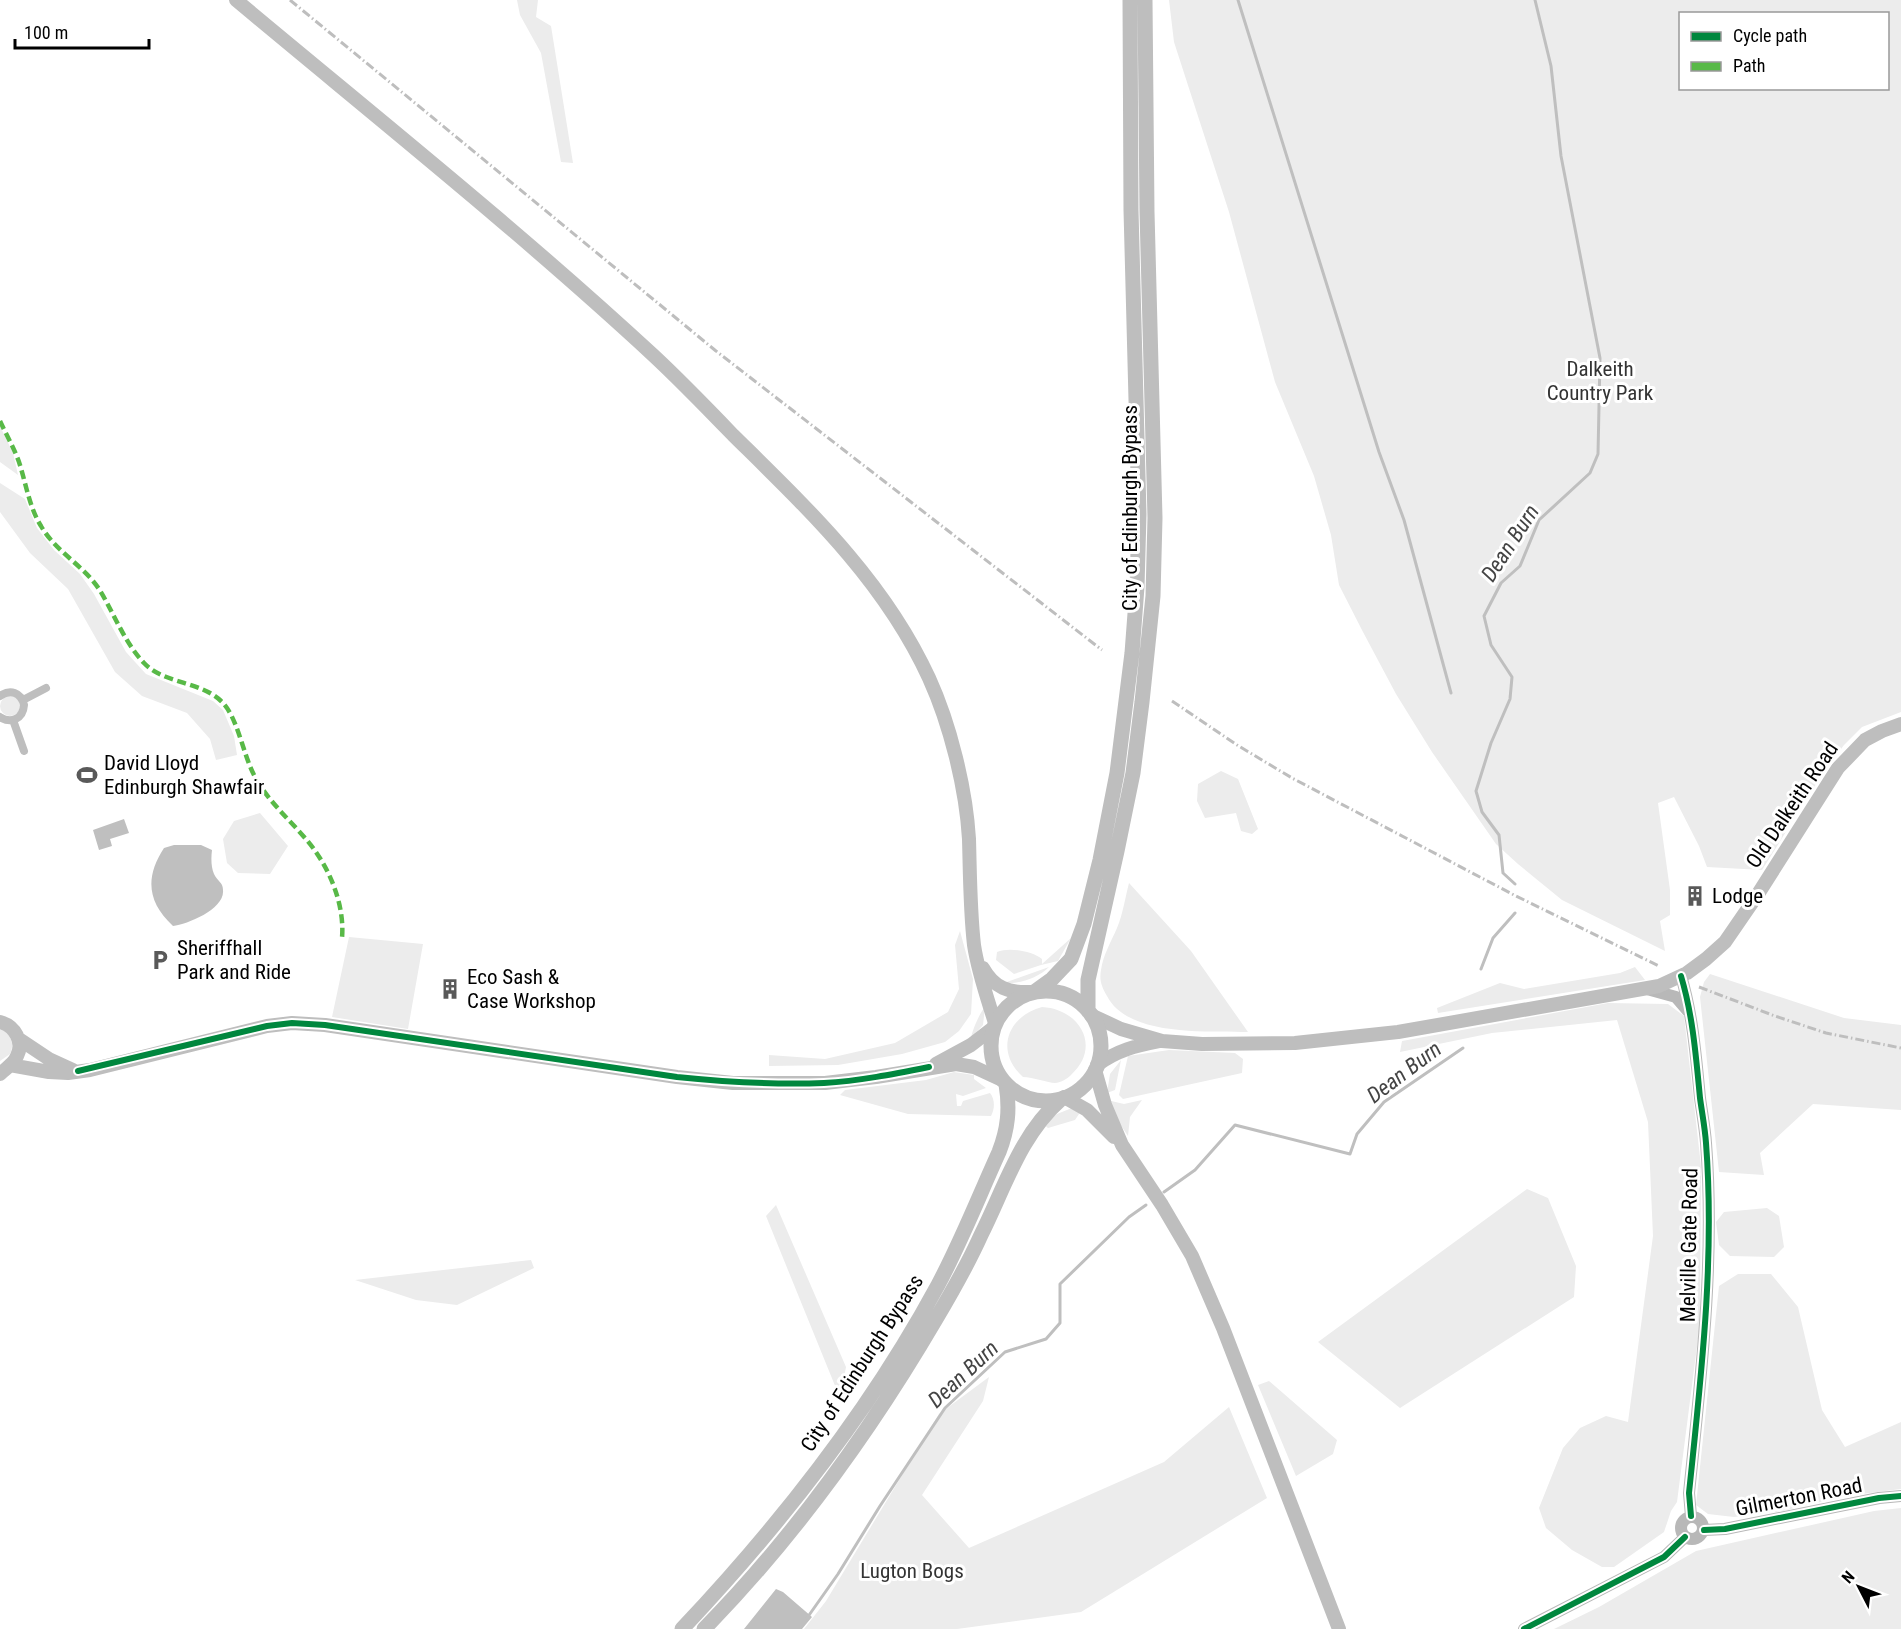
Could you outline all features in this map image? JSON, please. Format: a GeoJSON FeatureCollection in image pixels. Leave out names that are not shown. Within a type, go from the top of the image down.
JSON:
{"type":"FeatureCollection","features":[{"type":"Feature","properties":{"kind":"highway","name":"City of Edinburgh Bypass"},"geometry":{"type":"LineString","coordinates":[[1032,992],[1052,979],[1071,958],[1084,924],[1100,860],[1117,773],[1132,653],[1139,514],[1131,210],[1130,0]]}},
{"type":"Feature","properties":{"kind":"highway","name":"City of Edinburgh Bypass"},"geometry":{"type":"LineString","coordinates":[[1090,1012],[1088,980],[1133,773],[1143,702],[1153,596],[1155,518],[1147,223],[1145,0]]}},
{"type":"Feature","properties":{"kind":"highway"},"geometry":{"type":"LineString","coordinates":[[1046,990],[1070,996],[1090,1012],[1097,1026],[1101,1041],[1096,1067],[1084,1085],[1063,1098],[1032,1099],[1014,1090],[1004,1082],[992,1060],[990,1048],[994,1025],[1008,1005],[1032,992],[1046,990]]}},
{"type":"Feature","properties":{"kind":"highway","name":"City of Edinburgh Bypass"},"geometry":{"type":"LineString","coordinates":[[682,1629],[734,1572],[809,1482],[871,1395],[920,1317],[951,1261],[1005,1136],[1009,1115],[1004,1082]]}},
{"type":"Feature","properties":{"kind":"highway","name":"City of Edinburgh Bypass"},"geometry":{"type":"LineString","coordinates":[[704,1629],[820,1493],[886,1400],[936,1319],[967,1263],[1028,1136],[1063,1098]]}},
{"type":"Feature","properties":{"kind":"main road"},"geometry":{"type":"LineString","coordinates":[[236,0],[575,285],[656,358],[818,521],[880,593],[910,642],[929,679],[943,713],[953,750],[969,836],[972,927],[977,959],[994,1025],[971,1046],[929,1067]]}},
{"type":"Feature","properties":{"kind":"main road","name":"Old Dalkeith Road"},"geometry":{"type":"LineString","coordinates":[[1162,1041],[1202,1044],[1263,1044],[1376,1035],[1646,989],[1682,976],[1715,952],[1734,929],[1830,779],[1849,756],[1873,735],[1901,724]]}},
{"type":"Feature","properties":{"kind":"main road"},"geometry":{"type":"LineString","coordinates":[[977,959],[997,986],[1017,993],[1032,992]]}},
{"type":"Feature","properties":{"kind":"main road"},"geometry":{"type":"LineString","coordinates":[[1090,1012],[1121,1029],[1162,1041]]}},
{"type":"Feature","properties":{"kind":"main road"},"geometry":{"type":"LineString","coordinates":[[0,1022],[12,1027],[19,1039],[20,1048],[17,1058],[3,1071]]}},
{"type":"Feature","properties":{"kind":"main road"},"geometry":{"type":"LineString","coordinates":[[3,1071],[11,1073],[35,1069],[49,1072],[78,1071],[258,1028],[292,1023],[325,1025],[677,1077],[733,1083],[825,1083],[956,1064],[974,1067],[1004,1082]]}},
{"type":"Feature","properties":{"kind":"main road"},"geometry":{"type":"LineString","coordinates":[[19,1039],[49,1059],[78,1071]]}},
{"type":"Feature","properties":{"kind":"main road"},"geometry":{"type":"LineString","coordinates":[[1162,1041],[1112,1054],[1096,1067],[1105,1105],[1122,1145],[1162,1205],[1192,1256],[1223,1328],[1339,1629]]}},
{"type":"Feature","properties":{"kind":"main road"},"geometry":{"type":"LineString","coordinates":[[1063,1098],[1087,1110],[1122,1145]]}},
{"type":"Feature","properties":{"kind":"street"},"geometry":{"type":"LineString","coordinates":[[23,700],[46,688]]}},
{"type":"Feature","properties":{"kind":"street"},"geometry":{"type":"LineString","coordinates":[[0,717],[8,721],[13,720],[18,718],[24,710],[23,700],[14,692],[1,692]]}},
{"type":"Feature","properties":{"kind":"street"},"geometry":{"type":"LineString","coordinates":[[13,720],[24,751]]}},
{"type":"Feature","properties":{"kind":"street","name":"Melville Gate Road"},"geometry":{"type":"LineString","coordinates":[[1682,976],[1691,1017],[1706,1142],[1708,1243],[1702,1371],[1689,1493],[1691,1516]]}},
{"type":"Feature","properties":{"kind":"street"},"geometry":{"type":"LineString","coordinates":[[1646,989],[1676,997],[1686,1007],[1691,1017]]}},
{"type":"Feature","properties":{"kind":"street","name":"Gilmerton Road"},"geometry":{"type":"LineString","coordinates":[[1704,1530],[1725,1529],[1879,1498],[1901,1496]]}},
{"type":"Feature","properties":{"kind":"street"},"geometry":{"type":"LineString","coordinates":[[1691,1516],[1698,1517],[1703,1523],[1704,1530],[1696,1539],[1685,1537],[1681,1531],[1685,1518],[1691,1516]]}},
{"type":"Feature","properties":{"kind":"street"},"geometry":{"type":"LineString","coordinates":[[1524,1629],[1664,1557],[1685,1537]]}},
{"type":"Feature","properties":{"kind":"green space"},"geometry":{"type":"Polygon","coordinates":[[[517,0],[538,0],[536,17],[551,26],[573,163],[561,162],[541,53],[520,15],[517,0]]]}},
{"type":"Feature","properties":{"kind":"green space","name":"Dalkeith Country Park"},"geometry":{"type":"Polygon","coordinates":[[[1169,0],[1901,0],[1901,712],[1862,727],[1844,745],[1823,773],[1762,870],[1707,867],[1674,797],[1658,803],[1670,890],[1670,915],[1660,921],[1665,951],[1562,900],[1496,844],[1432,752],[1396,694],[1339,585],[1331,535],[1314,476],[1275,382],[1229,212],[1174,42],[1169,0]]]}},
{"type":"Feature","properties":{"kind":"green space"},"geometry":{"type":"Polygon","coordinates":[[[0,426],[13,453],[18,475],[0,462],[0,426]]]}},
{"type":"Feature","properties":{"kind":"green space"},"geometry":{"type":"Polygon","coordinates":[[[0,483],[25,499],[37,528],[54,550],[80,574],[94,594],[126,652],[146,674],[213,701],[223,710],[234,736],[237,755],[216,760],[210,739],[187,713],[142,696],[115,672],[68,589],[30,553],[0,512],[0,483]]]}},
{"type":"Feature","properties":{"kind":"green space"},"geometry":{"type":"Polygon","coordinates":[[[10,696],[17,699],[20,706],[17,713],[10,716],[3,713],[0,706],[3,699],[10,696]]]}},
{"type":"Feature","properties":{"kind":"green space"},"geometry":{"type":"Polygon","coordinates":[[[1221,771],[1238,779],[1258,829],[1252,834],[1241,831],[1236,813],[1205,818],[1197,801],[1198,784],[1221,771]]]}},
{"type":"Feature","properties":{"kind":"green space"},"geometry":{"type":"Polygon","coordinates":[[[260,813],[288,846],[270,874],[238,873],[227,863],[223,839],[234,821],[260,813]]]}},
{"type":"Feature","properties":{"kind":"green space"},"geometry":{"type":"Polygon","coordinates":[[[1129,883],[1191,951],[1248,1032],[1170,1029],[1132,1019],[1117,1009],[1104,990],[1100,974],[1105,954],[1121,917],[1129,883]]]}},
{"type":"Feature","properties":{"kind":"green space"},"geometry":{"type":"Polygon","coordinates":[[[960,931],[973,979],[971,1014],[959,1031],[945,1042],[902,1054],[838,1065],[769,1066],[769,1055],[825,1059],[895,1043],[948,1012],[959,989],[955,945],[960,931]]]}},
{"type":"Feature","properties":{"kind":"green space"},"geometry":{"type":"Polygon","coordinates":[[[349,937],[423,944],[408,1029],[332,1017],[349,937]]]}},
{"type":"Feature","properties":{"kind":"green space"},"geometry":{"type":"Polygon","coordinates":[[[1071,938],[1058,961],[1014,974],[996,960],[997,952],[1014,950],[1038,956],[1042,959],[1042,964],[1071,938]]]}},
{"type":"Feature","properties":{"kind":"green space"},"geometry":{"type":"Polygon","coordinates":[[[1049,967],[1028,979],[1004,983],[1049,967]]]}},
{"type":"Feature","properties":{"kind":"green space"},"geometry":{"type":"Polygon","coordinates":[[[1635,967],[1645,980],[1438,1013],[1437,1008],[1500,983],[1524,989],[1620,973],[1635,967]]]}},
{"type":"Feature","properties":{"kind":"green space"},"geometry":{"type":"Polygon","coordinates":[[[1710,974],[1844,1018],[1901,1025],[1901,1110],[1813,1104],[1760,1153],[1764,1175],[1719,1172],[1700,997],[1704,982],[1710,974]]]}},
{"type":"Feature","properties":{"kind":"green space"},"geometry":{"type":"Polygon","coordinates":[[[1608,1003],[1668,1004],[1684,1016],[1701,1166],[1700,1323],[1677,1502],[1671,1511],[1664,1532],[1614,1567],[1602,1567],[1572,1550],[1546,1528],[1539,1508],[1563,1448],[1580,1428],[1606,1416],[1628,1422],[1653,1236],[1648,1122],[1617,1020],[1492,1033],[1400,1052],[1402,1041],[1608,1003]]]}},
{"type":"Feature","properties":{"kind":"green space"},"geometry":{"type":"Polygon","coordinates":[[[985,1007],[983,1025],[971,1038],[981,1013],[985,1007]]]}},
{"type":"Feature","properties":{"kind":"green space"},"geometry":{"type":"Polygon","coordinates":[[[1042,1007],[1055,1009],[1076,1022],[1085,1042],[1085,1053],[1080,1064],[1069,1076],[1057,1083],[1023,1077],[1014,1067],[1007,1046],[1013,1026],[1030,1012],[1042,1007]]]}},
{"type":"Feature","properties":{"kind":"green space"},"geometry":{"type":"Polygon","coordinates":[[[0,1029],[9,1036],[12,1046],[10,1054],[0,1061],[0,1029]]]}},
{"type":"Feature","properties":{"kind":"green space"},"geometry":{"type":"Polygon","coordinates":[[[1169,1050],[1235,1053],[1243,1059],[1242,1073],[1123,1099],[1119,1095],[1128,1056],[1169,1050]]]}},
{"type":"Feature","properties":{"kind":"green space"},"geometry":{"type":"Polygon","coordinates":[[[1121,1060],[1115,1090],[1107,1093],[1110,1074],[1121,1060]]]}},
{"type":"Feature","properties":{"kind":"green space"},"geometry":{"type":"Polygon","coordinates":[[[954,1072],[974,1075],[974,1079],[986,1088],[963,1096],[956,1094],[957,1106],[961,1106],[963,1101],[990,1093],[994,1104],[991,1116],[908,1114],[840,1095],[845,1090],[926,1080],[954,1072]]]}},
{"type":"Feature","properties":{"kind":"green space"},"geometry":{"type":"Polygon","coordinates":[[[1107,1100],[1124,1104],[1142,1100],[1130,1117],[1128,1136],[1110,1109],[1107,1100]]]}},
{"type":"Feature","properties":{"kind":"green space"},"geometry":{"type":"Polygon","coordinates":[[[1072,1108],[1081,1111],[1075,1120],[1048,1128],[1043,1124],[1057,1114],[1072,1108]]]}},
{"type":"Feature","properties":{"kind":"green space"},"geometry":{"type":"Polygon","coordinates":[[[1527,1189],[1548,1198],[1576,1266],[1574,1297],[1400,1408],[1318,1342],[1527,1189]]]}},
{"type":"Feature","properties":{"kind":"green space"},"geometry":{"type":"Polygon","coordinates":[[[776,1205],[846,1367],[840,1398],[766,1216],[776,1205]]]}},
{"type":"Feature","properties":{"kind":"green space"},"geometry":{"type":"Polygon","coordinates":[[[1767,1208],[1779,1216],[1784,1247],[1774,1257],[1730,1256],[1719,1245],[1716,1222],[1724,1212],[1767,1208]]]}},
{"type":"Feature","properties":{"kind":"green space"},"geometry":{"type":"Polygon","coordinates":[[[531,1260],[534,1268],[457,1305],[416,1300],[355,1280],[531,1260]]]}},
{"type":"Feature","properties":{"kind":"green space"},"geometry":{"type":"Polygon","coordinates":[[[1738,1274],[1771,1274],[1798,1307],[1822,1410],[1845,1447],[1901,1422],[1901,1489],[1846,1496],[1782,1511],[1734,1517],[1708,1514],[1696,1505],[1719,1286],[1738,1274]]]}},
{"type":"Feature","properties":{"kind":"green space","name":"Lugton Bogs"},"geometry":{"type":"Polygon","coordinates":[[[989,1377],[983,1401],[922,1495],[969,1548],[1164,1462],[1229,1407],[1267,1498],[1081,1612],[957,1629],[804,1629],[826,1601],[939,1414],[989,1377]]]}},
{"type":"Feature","properties":{"kind":"green space"},"geometry":{"type":"Polygon","coordinates":[[[1269,1381],[1337,1440],[1333,1454],[1296,1476],[1258,1385],[1269,1381]]]}},
{"type":"Feature","properties":{"kind":"green space"},"geometry":{"type":"Polygon","coordinates":[[[1901,1508],[1901,1629],[1554,1629],[1599,1607],[1696,1551],[1874,1511],[1901,1508]]]}},
{"type":"Feature","properties":{"kind":"shaded area"},"geometry":{"type":"Polygon","coordinates":[[[124,819],[129,833],[110,839],[112,846],[99,850],[93,830],[124,819]]]}},
{"type":"Feature","properties":{"kind":"shaded area"},"geometry":{"type":"Polygon","coordinates":[[[174,845],[201,845],[212,850],[213,871],[223,890],[222,897],[212,909],[196,919],[173,926],[158,908],[152,889],[152,879],[164,848],[174,845]]]}},
{"type":"Feature","properties":{"kind":"shaded area"},"geometry":{"type":"Polygon","coordinates":[[[776,1589],[783,1592],[812,1617],[802,1629],[744,1629],[776,1589]]]}},
{"type":"Feature","properties":{"kind":"waterway"},"geometry":{"type":"LineString","coordinates":[[1238,0],[1379,452],[1404,520],[1451,693]]}},
{"type":"Feature","properties":{"kind":"waterway","name":"Dean Burn"},"geometry":{"type":"LineString","coordinates":[[1515,884],[1503,873],[1499,835],[1482,812],[1476,791],[1491,743],[1510,699],[1512,677],[1491,645],[1484,616],[1501,583],[1520,566],[1539,520],[1590,473],[1598,454],[1600,358],[1561,156],[1551,66],[1535,0]]}},
{"type":"Feature","properties":{"kind":"waterway","name":"Dean Burn"},"geometry":{"type":"LineString","coordinates":[[1481,969],[1493,938],[1515,913]]}},
{"type":"Feature","properties":{"kind":"waterway","name":"Dean Burn"},"geometry":{"type":"LineString","coordinates":[[1164,1192],[1195,1170],[1235,1125],[1350,1154],[1357,1134],[1384,1102],[1463,1048]]}},
{"type":"Feature","properties":{"kind":"waterway","name":"Dean Burn"},"geometry":{"type":"LineString","coordinates":[[807,1618],[945,1408],[1005,1352],[1046,1339],[1060,1323],[1060,1284],[1129,1217],[1146,1205]]}},
{"type":"Feature","properties":{"kind":"railway"},"geometry":{"type":"LineString","coordinates":[[290,0],[716,351],[1102,650]]}},
{"type":"Feature","properties":{"kind":"railway"},"geometry":{"type":"LineString","coordinates":[[1172,701],[1237,745],[1292,778],[1514,895],[1659,966]]}},
{"type":"Feature","properties":{"kind":"railway"},"geometry":{"type":"LineString","coordinates":[[1699,987],[1826,1033],[1901,1048]]}},
{"type":"Feature","properties":{"kind":"marked path"},"geometry":{"type":"LineString","coordinates":[[0,421],[17,457],[31,503],[41,526],[54,543],[93,580],[137,655],[152,670],[212,694],[227,707],[259,784],[313,848],[328,872],[341,911],[342,938]]}},
{"type":"Feature","properties":{"kind":"cycle path"},"geometry":{"type":"LineString","coordinates":[[1681,976],[1694,1037],[1706,1137],[1709,1231],[1702,1362],[1689,1493],[1691,1516]]}},
{"type":"Feature","properties":{"kind":"cycle path"},"geometry":{"type":"LineString","coordinates":[[78,1071],[267,1026],[292,1023],[325,1025],[677,1077],[732,1082],[824,1083],[876,1077],[929,1067]]}},
{"type":"Feature","properties":{"kind":"cycle path"},"geometry":{"type":"LineString","coordinates":[[1704,1530],[1725,1529],[1879,1498],[1901,1496]]}},
{"type":"Feature","properties":{"kind":"cycle path"},"geometry":{"type":"LineString","coordinates":[[1524,1629],[1664,1557],[1685,1537]]}},
{"type":"Feature","properties":{"kind":"place","name":"David Lloyd Edinburgh Shawfair"},"geometry":{"type":"Point","coordinates":[87,775]}},
{"type":"Feature","properties":{"kind":"place","name":"Lodge"},"geometry":{"type":"Point","coordinates":[1695,896]}},
{"type":"Feature","properties":{"kind":"place","name":"Sheriffhall Park and Ride"},"geometry":{"type":"Point","coordinates":[160,960]}},
{"type":"Feature","properties":{"kind":"place","name":"Eco Sash & Case Workshop"},"geometry":{"type":"Point","coordinates":[450,989]}}]}
